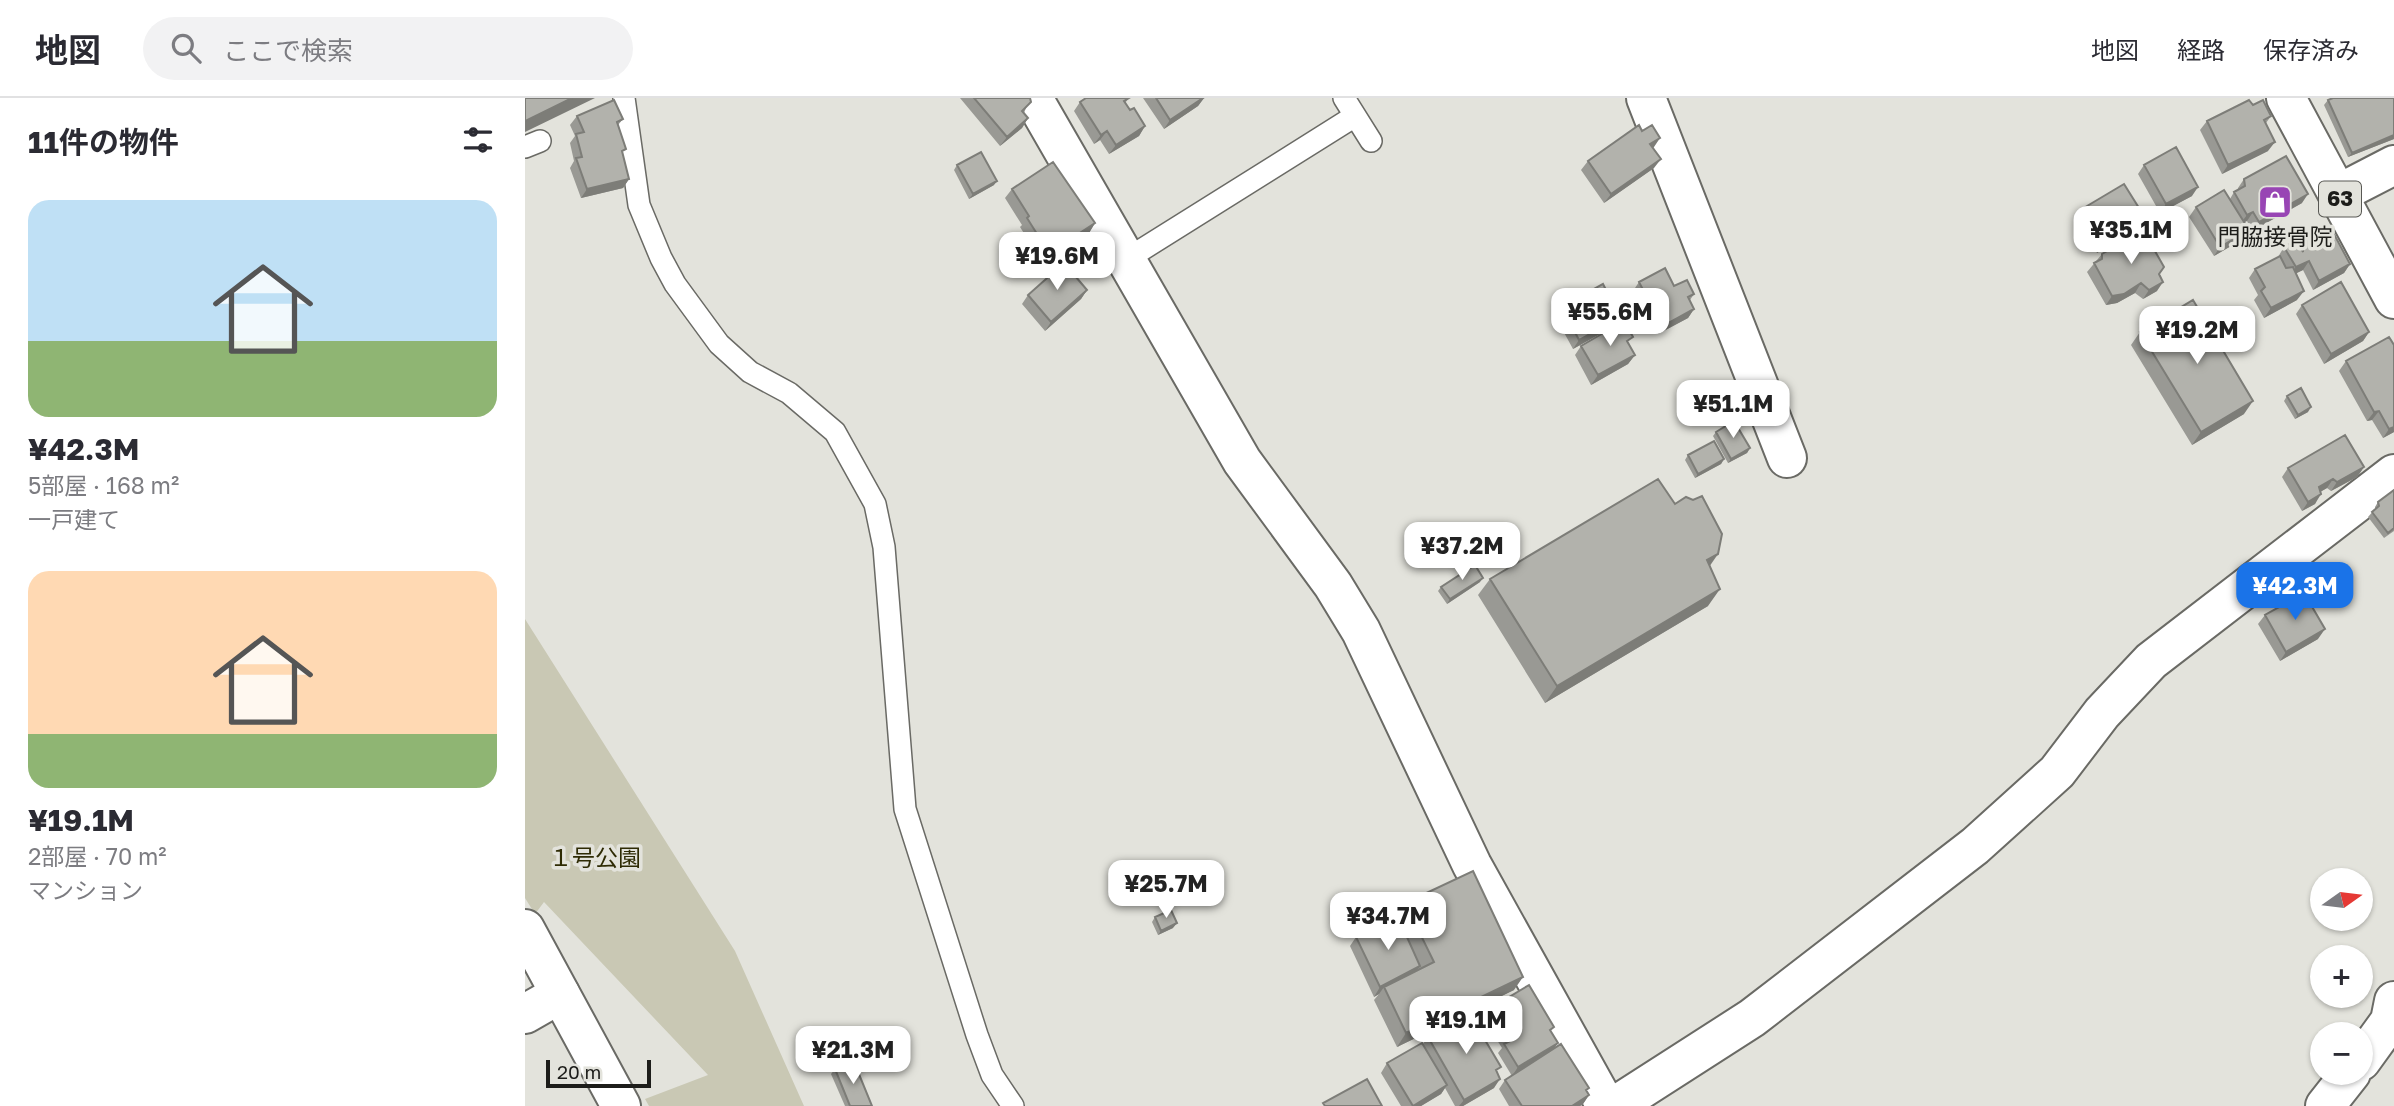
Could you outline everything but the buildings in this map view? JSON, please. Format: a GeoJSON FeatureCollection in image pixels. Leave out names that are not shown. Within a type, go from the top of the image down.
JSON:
{"type":"FeatureCollection","features":[{"type":"Feature","properties":{"kind":"street"},"geometry":{"type":"LineString","coordinates":[[1033,98],[1242,461],[1332,585],[1361,631],[1472,865],[1607,1106]]}},
{"type":"Feature","properties":{"kind":"street"},"geometry":{"type":"LineString","coordinates":[[1646,98],[1787,458]]}},
{"type":"Feature","properties":{"kind":"street","name":"63"},"geometry":{"type":"LineString","coordinates":[[2286,98],[2394,299]]}},
{"type":"Feature","properties":{"kind":"street"},"geometry":{"type":"LineString","coordinates":[[2338,194],[2394,165]]}},
{"type":"Feature","properties":{"kind":"street"},"geometry":{"type":"LineString","coordinates":[[1615,1106],[1752,1018],[1976,846],[2057,772],[2110,704],[2151,661],[2394,474]]}},
{"type":"Feature","properties":{"kind":"street"},"geometry":{"type":"LineString","coordinates":[[525,929],[621,1106]]}},
{"type":"Feature","properties":{"kind":"street"},"geometry":{"type":"LineString","coordinates":[[525,1014],[560,993]]}},
{"type":"Feature","properties":{"kind":"street"},"geometry":{"type":"LineString","coordinates":[[2373,1044],[2390,1021],[2394,1001]]}},
{"type":"Feature","properties":{"kind":"street"},"geometry":{"type":"LineString","coordinates":[[2325,1106],[2342,1085]]}},
{"type":"Feature","properties":{"kind":"lane"},"geometry":{"type":"LineString","coordinates":[[624,98],[639,205],[660,258],[675,284],[719,344],[750,372],[789,393],[835,432],[875,504],[884,547],[905,809],[977,1035],[992,1075],[1013,1106]]}},
{"type":"Feature","properties":{"kind":"lane"},"geometry":{"type":"LineString","coordinates":[[1344,98],[1371,141]]}},
{"type":"Feature","properties":{"kind":"lane"},"geometry":{"type":"LineString","coordinates":[[1127,259],[1355,116]]}},
{"type":"Feature","properties":{"kind":"green space","name":"１号公園"},"geometry":{"type":"Polygon","coordinates":[[[525,619],[735,951],[804,1106],[649,1106],[645,1099],[708,1075],[544,902],[535,914],[525,898],[525,619]]]}},
{"type":"Feature","properties":{"kind":"place","name":"門脇接骨院"},"geometry":{"type":"Point","coordinates":[2275,202]}}]}
